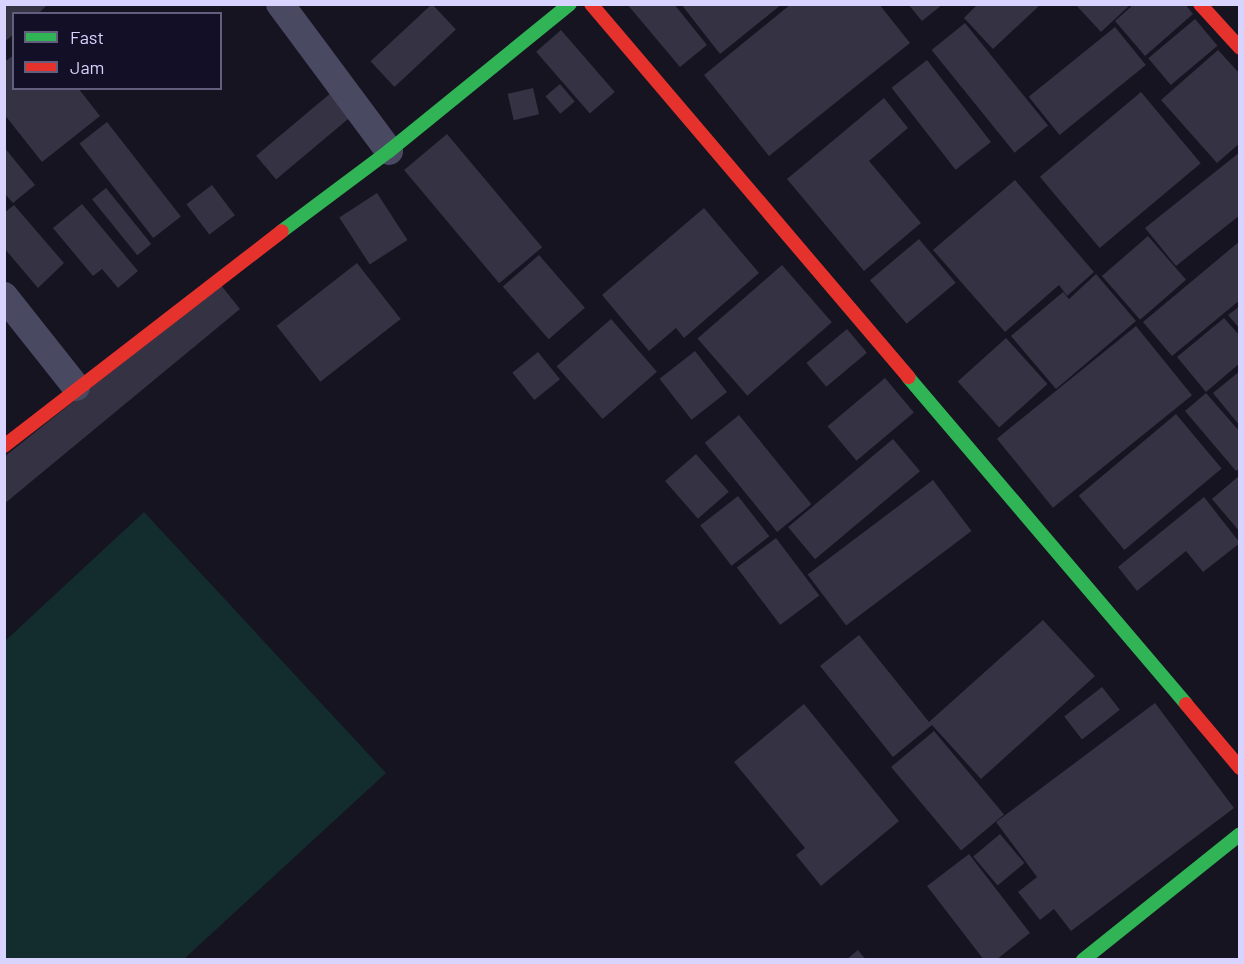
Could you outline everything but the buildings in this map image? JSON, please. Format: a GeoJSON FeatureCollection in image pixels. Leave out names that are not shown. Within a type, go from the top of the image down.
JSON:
{"type":"FeatureCollection","features":[{"type":"Feature","properties":{"kind":"street"},"geometry":{"type":"LineString","coordinates":[[280,4],[390,151]]}},
{"type":"Feature","properties":{"kind":"street"},"geometry":{"type":"LineString","coordinates":[[4,446],[76,387],[390,151],[570,4]]}},
{"type":"Feature","properties":{"kind":"street"},"geometry":{"type":"LineString","coordinates":[[591,4],[1239,768]]}},
{"type":"Feature","properties":{"kind":"street"},"geometry":{"type":"LineString","coordinates":[[1200,4],[1239,48]]}},
{"type":"Feature","properties":{"kind":"street"},"geometry":{"type":"LineString","coordinates":[[4,296],[76,387]]}},
{"type":"Feature","properties":{"kind":"street"},"geometry":{"type":"LineString","coordinates":[[1083,960],[1239,834]]}},
{"type":"Feature","properties":{"kind":"green space"},"geometry":{"type":"Polygon","coordinates":[[[144,512],[386,773],[184,959],[5,959],[5,641],[144,512]]]}},
{"type":"Feature","properties":{"kind":"traffic: fast"},"geometry":{"type":"LineString","coordinates":[[282,231],[389,151],[570,4]]}},
{"type":"Feature","properties":{"kind":"traffic: fast"},"geometry":{"type":"LineString","coordinates":[[908,377],[1186,704]]}},
{"type":"Feature","properties":{"kind":"traffic: fast"},"geometry":{"type":"LineString","coordinates":[[1083,960],[1240,834]]}},
{"type":"Feature","properties":{"kind":"traffic: jam"},"geometry":{"type":"LineString","coordinates":[[591,4],[908,377]]}},
{"type":"Feature","properties":{"kind":"traffic: jam"},"geometry":{"type":"LineString","coordinates":[[1200,4],[1240,48]]}},
{"type":"Feature","properties":{"kind":"traffic: jam"},"geometry":{"type":"LineString","coordinates":[[4,446],[282,231]]}},
{"type":"Feature","properties":{"kind":"traffic: jam"},"geometry":{"type":"LineString","coordinates":[[1186,704],[1240,768]]}}]}
